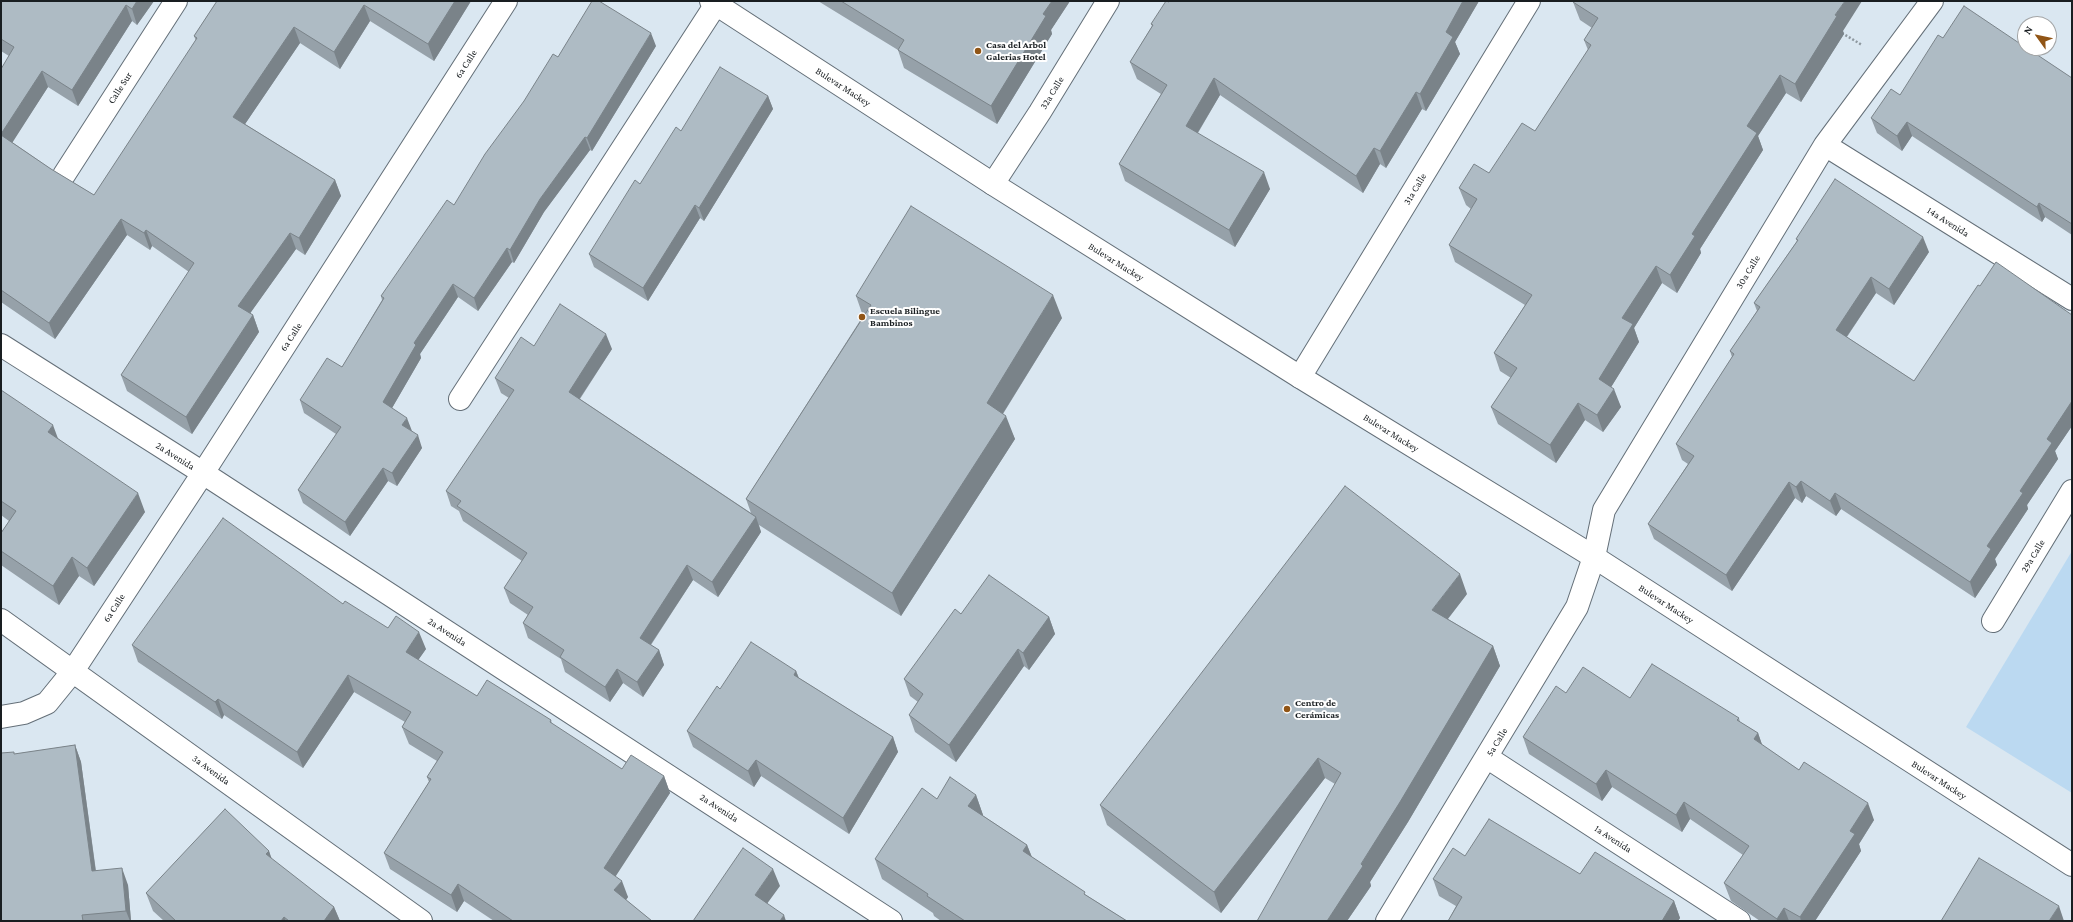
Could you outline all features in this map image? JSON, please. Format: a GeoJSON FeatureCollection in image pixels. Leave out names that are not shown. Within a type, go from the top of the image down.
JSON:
{"type":"FeatureCollection","features":[{"type":"Feature","properties":{"kind":"street","name":"Calle Sur"},"geometry":{"type":"LineString","coordinates":[[64,175],[176,1]]}},
{"type":"Feature","properties":{"kind":"street","name":"6a Calle"},"geometry":{"type":"LineString","coordinates":[[1,717],[24,713],[47,703],[73,671],[203,473],[506,1]]}},
{"type":"Feature","properties":{"kind":"street","name":"32a Calle"},"geometry":{"type":"LineString","coordinates":[[993,184],[1040,112],[1108,1]]}},
{"type":"Feature","properties":{"kind":"street","name":"31a Calle"},"geometry":{"type":"LineString","coordinates":[[1300,377],[1529,1]]}},
{"type":"Feature","properties":{"kind":"street","name":"30a Calle"},"geometry":{"type":"LineString","coordinates":[[1594,557],[1604,510],[1825,145],[1932,1]]}},
{"type":"Feature","properties":{"kind":"street","name":"Bulevar Mackey"},"geometry":{"type":"LineString","coordinates":[[715,2],[993,184],[1300,377],[1594,557],[2072,865]]}},
{"type":"Feature","properties":{"kind":"street"},"geometry":{"type":"LineString","coordinates":[[460,399],[715,2]]}},
{"type":"Feature","properties":{"kind":"street","name":"14a Avenida"},"geometry":{"type":"LineString","coordinates":[[1825,145],[2072,299]]}},
{"type":"Feature","properties":{"kind":"street","name":"2a Avenida"},"geometry":{"type":"LineString","coordinates":[[1,345],[203,473],[891,921]]}},
{"type":"Feature","properties":{"kind":"street","name":"29a Calle"},"geometry":{"type":"LineString","coordinates":[[1993,621],[2072,491]]}},
{"type":"Feature","properties":{"kind":"street","name":"5a Calle"},"geometry":{"type":"LineString","coordinates":[[1387,921],[1488,758],[1577,607],[1594,557]]}},
{"type":"Feature","properties":{"kind":"street","name":"3a Avenida"},"geometry":{"type":"LineString","coordinates":[[1,620],[421,921]]}},
{"type":"Feature","properties":{"kind":"street","name":"1a Avenida"},"geometry":{"type":"LineString","coordinates":[[1488,758],[1728,918]]}},
{"type":"Feature","properties":{"kind":"path"},"geometry":{"type":"LineString","coordinates":[[1835,29],[1888,60]]}},
{"type":"Feature","properties":{"kind":"shaded area"},"geometry":{"type":"Polygon","coordinates":[[[2072,551],[2072,793],[1966,727],[2072,551]]]}},
{"type":"Feature","properties":{"kind":"building"},"geometry":{"type":"Polygon","coordinates":[[[1,1],[137,1],[132,9],[126,5],[72,90],[42,71],[1,134],[1,69],[14,47],[1,39],[1,1]]]}},
{"type":"Feature","properties":{"kind":"building"},"geometry":{"type":"Polygon","coordinates":[[[217,1],[455,1],[428,44],[364,5],[334,52],[294,27],[233,117],[335,180],[299,238],[290,233],[238,306],[253,315],[186,417],[121,375],[194,263],[146,230],[144,233],[121,219],[49,323],[1,290],[1,135],[51,169],[94,195],[197,38],[194,36],[217,1]]]}},
{"type":"Feature","properties":{"kind":"building"},"geometry":{"type":"Polygon","coordinates":[[[592,1],[599,1],[651,33],[587,138],[585,137],[540,199],[510,250],[507,248],[474,298],[453,284],[414,343],[416,345],[383,402],[407,418],[402,425],[418,435],[392,473],[383,468],[345,522],[298,490],[341,427],[300,400],[327,358],[342,367],[384,298],[381,296],[447,200],[454,205],[485,154],[524,101],[553,54],[558,57],[592,1]]]}},
{"type":"Feature","properties":{"kind":"building","name":"Casa del Arbol Galerias Hotel"},"geometry":{"type":"Polygon","coordinates":[[[841,1],[1052,1],[1043,14],[1046,16],[991,106],[898,50],[904,40],[841,1]]]}},
{"type":"Feature","properties":{"kind":"building"},"geometry":{"type":"Polygon","coordinates":[[[1166,1],[1463,1],[1446,32],[1453,37],[1420,94],[1416,92],[1380,151],[1374,148],[1356,176],[1214,78],[1186,126],[1264,172],[1229,230],[1119,164],[1167,85],[1130,62],[1153,25],[1151,24],[1166,1]]]}},
{"type":"Feature","properties":{"kind":"building"},"geometry":{"type":"Polygon","coordinates":[[[1845,1],[1835,15],[1837,16],[1795,84],[1780,75],[1747,126],[1757,133],[1692,234],[1695,236],[1670,275],[1656,266],[1622,318],[1633,324],[1599,379],[1614,389],[1597,415],[1578,403],[1550,445],[1491,407],[1517,368],[1494,353],[1532,295],[1449,245],[1477,199],[1459,188],[1474,164],[1489,173],[1522,123],[1535,131],[1591,45],[1584,40],[1598,18],[1573,2],[1845,1]]]}},
{"type":"Feature","properties":{"kind":"building"},"geometry":{"type":"Polygon","coordinates":[[[1964,6],[2017,42],[2017,56],[2039,56],[2072,78],[2072,224],[2039,203],[2037,207],[1907,122],[1897,136],[1871,118],[1891,89],[1900,95],[1938,35],[1943,38],[1964,6]]]}},
{"type":"Feature","properties":{"kind":"building"},"geometry":{"type":"Polygon","coordinates":[[[720,67],[768,96],[699,208],[695,205],[643,288],[589,254],[635,180],[640,184],[676,127],[681,131],[720,67]]]}},
{"type":"Feature","properties":{"kind":"building"},"geometry":{"type":"Polygon","coordinates":[[[1835,179],[1923,237],[1889,289],[1871,277],[1836,330],[1914,381],[1978,285],[1980,286],[1996,262],[2072,315],[2072,401],[2047,439],[2052,443],[2020,491],[2023,493],[1987,546],[1991,549],[1970,582],[1835,493],[1830,501],[1801,481],[1796,487],[1789,482],[1726,575],[1648,524],[1694,456],[1676,444],[1734,354],[1730,351],[1760,307],[1754,303],[1798,240],[1796,239],[1835,179]]]}},
{"type":"Feature","properties":{"kind":"building"},"geometry":{"type":"Polygon","coordinates":[[[911,206],[1053,295],[987,403],[1006,416],[892,593],[746,499],[871,305],[856,296],[911,206]]]}},
{"type":"Feature","properties":{"kind":"building"},"geometry":{"type":"Polygon","coordinates":[[[560,304],[606,334],[569,392],[756,517],[712,582],[687,565],[640,638],[659,650],[637,682],[617,669],[605,687],[560,657],[564,650],[523,623],[533,607],[504,588],[527,553],[457,506],[461,501],[446,491],[514,390],[495,378],[521,337],[534,346],[560,304]]]}},
{"type":"Feature","properties":{"kind":"building"},"geometry":{"type":"Polygon","coordinates":[[[1,390],[53,425],[48,432],[138,493],[87,568],[72,557],[53,586],[1,551],[1,533],[16,511],[1,501],[1,390]]]}},
{"type":"Feature","properties":{"kind":"building","name":"Centro de Cerámicas"},"geometry":{"type":"Polygon","coordinates":[[[1345,486],[1460,574],[1432,610],[1493,646],[1400,802],[1361,864],[1363,866],[1327,921],[1257,921],[1341,773],[1318,758],[1214,892],[1100,805],[1345,486]]]}},
{"type":"Feature","properties":{"kind":"building"},"geometry":{"type":"Polygon","coordinates":[[[223,518],[343,604],[345,601],[388,628],[396,616],[419,632],[406,652],[477,696],[487,680],[551,720],[550,722],[622,769],[631,755],[664,776],[604,868],[622,881],[614,890],[652,921],[513,921],[458,884],[451,895],[384,853],[431,779],[427,777],[443,752],[402,727],[411,712],[348,675],[297,752],[218,699],[215,702],[132,645],[223,518]]]}},
{"type":"Feature","properties":{"kind":"building"},"geometry":{"type":"Polygon","coordinates":[[[989,575],[1049,617],[1023,653],[1018,649],[949,745],[909,715],[923,694],[904,679],[955,609],[961,614],[989,575]]]}},
{"type":"Feature","properties":{"kind":"building"},"geometry":{"type":"Polygon","coordinates":[[[751,642],[796,671],[794,675],[893,737],[843,818],[756,760],[748,771],[687,731],[717,686],[720,689],[751,642]]]}},
{"type":"Feature","properties":{"kind":"building"},"geometry":{"type":"Polygon","coordinates":[[[1652,664],[1739,718],[1737,720],[1758,733],[1754,739],[1799,770],[1804,762],[1868,803],[1850,831],[1855,834],[1800,917],[1784,908],[1777,919],[1724,883],[1749,846],[1684,802],[1676,815],[1606,770],[1596,784],[1523,737],[1556,686],[1566,693],[1583,667],[1630,698],[1652,664]]]}},
{"type":"Feature","properties":{"kind":"building"},"geometry":{"type":"Polygon","coordinates":[[[75,745],[92,871],[122,868],[126,911],[82,915],[83,921],[1,921],[1,753],[14,752],[14,754],[75,745]]]}},
{"type":"Feature","properties":{"kind":"building"},"geometry":{"type":"Polygon","coordinates":[[[950,777],[976,795],[968,806],[1027,845],[1023,851],[1085,892],[1084,894],[1127,921],[965,921],[927,896],[928,894],[875,859],[922,788],[937,799],[950,777]]]}},
{"type":"Feature","properties":{"kind":"building"},"geometry":{"type":"Polygon","coordinates":[[[225,809],[269,851],[266,854],[334,907],[324,921],[289,921],[284,917],[281,921],[176,921],[146,893],[225,809]]]}},
{"type":"Feature","properties":{"kind":"building"},"geometry":{"type":"Polygon","coordinates":[[[1489,819],[1580,874],[1595,852],[1674,901],[1662,921],[1448,921],[1462,897],[1433,879],[1453,848],[1465,856],[1489,819]]]}},
{"type":"Feature","properties":{"kind":"building"},"geometry":{"type":"Polygon","coordinates":[[[743,848],[773,869],[755,895],[784,915],[780,921],[693,921],[743,848]]]}},
{"type":"Feature","properties":{"kind":"building"},"geometry":{"type":"Polygon","coordinates":[[[1979,858],[2059,906],[2049,921],[1941,921],[1979,858]]]}},
{"type":"Feature","properties":{"kind":"place","name":"Casa del Arbol Galerias Hotel"},"geometry":{"type":"Point","coordinates":[978,51]}},
{"type":"Feature","properties":{"kind":"place","name":"Escuela Bilingue Bambinos"},"geometry":{"type":"Point","coordinates":[862,317]}},
{"type":"Feature","properties":{"kind":"place","name":"Centro de Cerámicas"},"geometry":{"type":"Point","coordinates":[1287,709]}}]}
